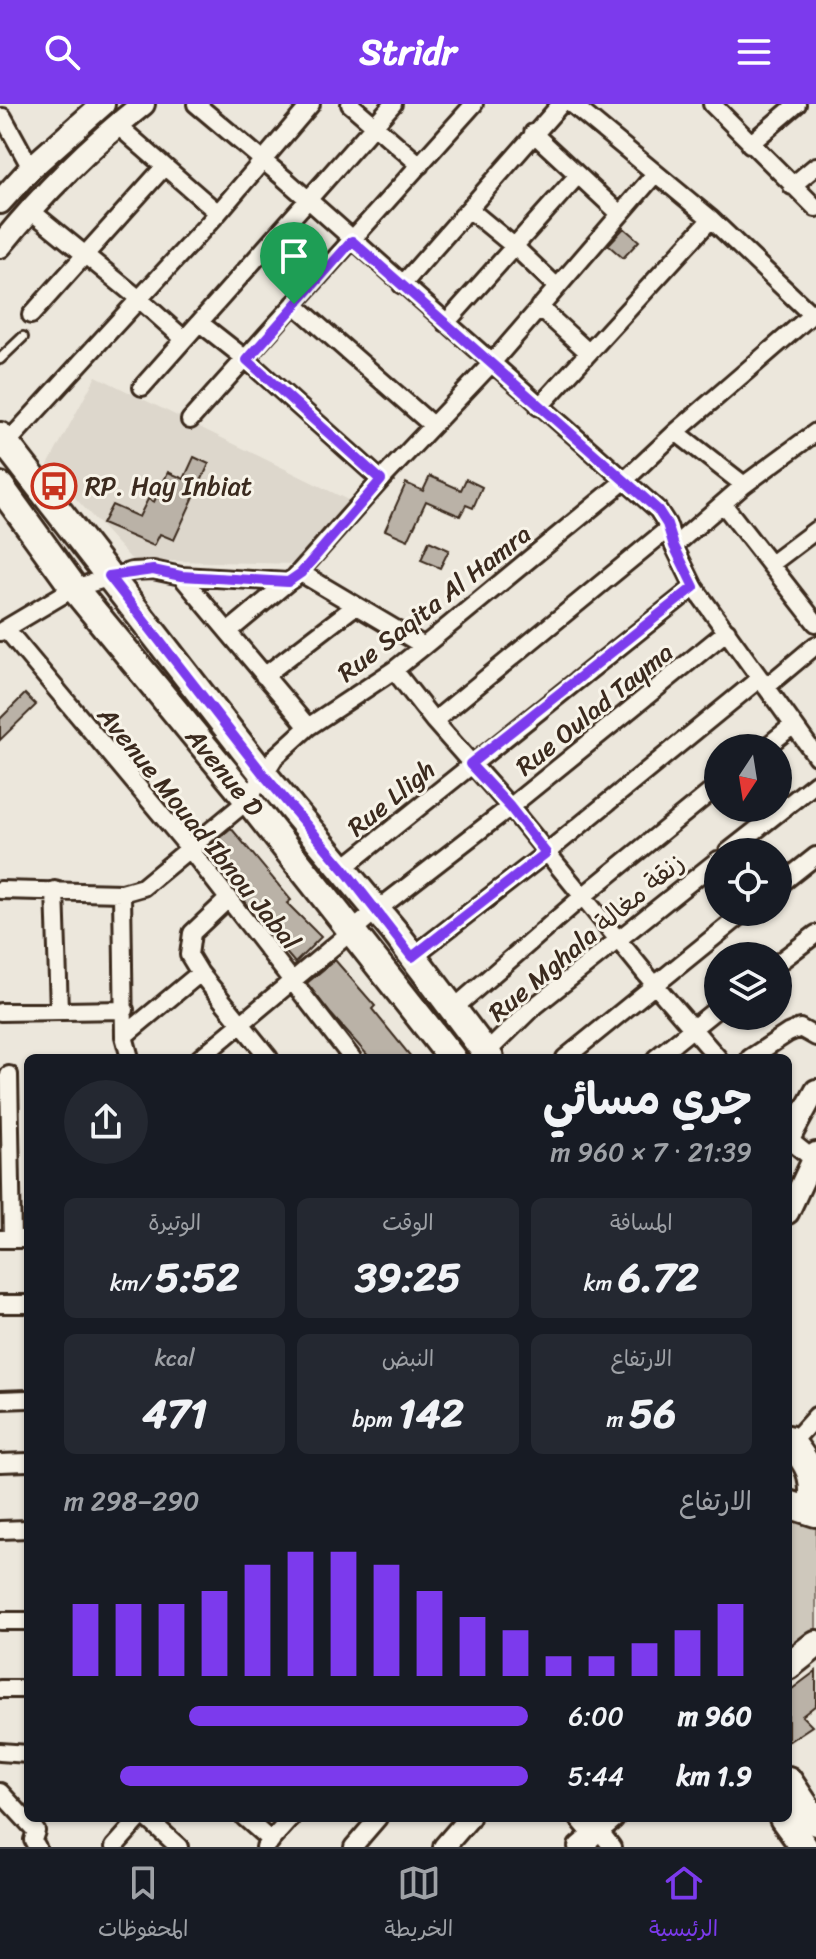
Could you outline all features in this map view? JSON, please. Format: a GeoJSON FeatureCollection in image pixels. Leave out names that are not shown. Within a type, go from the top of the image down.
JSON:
{"type":"FeatureCollection","features":[{"type":"Feature","properties":{"kind":"main road"},"geometry":{"type":"LineString","coordinates":[[0,202],[31,168],[103,104]]}},
{"type":"Feature","properties":{"kind":"main road"},"geometry":{"type":"LineString","coordinates":[[0,246],[76,161],[143,104]]}},
{"type":"Feature","properties":{"kind":"main road","name":"Avenue D"},"geometry":{"type":"LineString","coordinates":[[3,440],[264,775],[377,910],[487,1054]]}},
{"type":"Feature","properties":{"kind":"main road","name":"Avenue D"},"geometry":{"type":"LineString","coordinates":[[0,486],[74,588],[248,800],[449,1054]]}},
{"type":"Feature","properties":{"kind":"main road"},"geometry":{"type":"LineString","coordinates":[[792,1447],[813,1476],[815,1491],[805,1509]]}},
{"type":"Feature","properties":{"kind":"main road"},"geometry":{"type":"LineString","coordinates":[[792,1663],[816,1644]]}},
{"type":"Feature","properties":{"kind":"main road"},"geometry":{"type":"LineString","coordinates":[[792,1786],[816,1822]]}},
{"type":"Feature","properties":{"kind":"main road"},"geometry":{"type":"LineString","coordinates":[[786,1822],[804,1847]]}},
{"type":"Feature","properties":{"kind":"street"},"geometry":{"type":"LineString","coordinates":[[196,104],[658,510],[694,587],[816,756]]}},
{"type":"Feature","properties":{"kind":"street"},"geometry":{"type":"LineString","coordinates":[[350,104],[420,165]]}},
{"type":"Feature","properties":{"kind":"street"},"geometry":{"type":"LineString","coordinates":[[142,387],[393,104]]}},
{"type":"Feature","properties":{"kind":"street"},"geometry":{"type":"LineString","coordinates":[[190,420],[474,104]]}},
{"type":"Feature","properties":{"kind":"street"},"geometry":{"type":"LineString","coordinates":[[402,285],[561,104]]}},
{"type":"Feature","properties":{"kind":"street"},"geometry":{"type":"LineString","coordinates":[[572,104],[711,219],[814,313]]}},
{"type":"Feature","properties":{"kind":"street"},"geometry":{"type":"LineString","coordinates":[[712,104],[816,208]]}},
{"type":"Feature","properties":{"kind":"street"},"geometry":{"type":"LineString","coordinates":[[750,144],[797,104]]}},
{"type":"Feature","properties":{"kind":"street"},"geometry":{"type":"LineString","coordinates":[[3,440],[218,213],[263,161],[304,106]]}},
{"type":"Feature","properties":{"kind":"street"},"geometry":{"type":"LineString","coordinates":[[3,117],[31,168]]}},
{"type":"Feature","properties":{"kind":"street"},"geometry":{"type":"LineString","coordinates":[[117,125],[218,213]]}},
{"type":"Feature","properties":{"kind":"street"},"geometry":{"type":"LineString","coordinates":[[533,133],[620,214]]}},
{"type":"Feature","properties":{"kind":"street"},"geometry":{"type":"LineString","coordinates":[[792,186],[816,166]]}},
{"type":"Feature","properties":{"kind":"street"},"geometry":{"type":"LineString","coordinates":[[31,315],[164,167]]}},
{"type":"Feature","properties":{"kind":"street"},"geometry":{"type":"LineString","coordinates":[[228,632],[295,578],[381,480],[491,364],[655,174]]}},
{"type":"Feature","properties":{"kind":"street"},"geometry":{"type":"LineString","coordinates":[[446,323],[578,175]]}},
{"type":"Feature","properties":{"kind":"street"},"geometry":{"type":"LineString","coordinates":[[469,209],[556,286]]}},
{"type":"Feature","properties":{"kind":"street"},"geometry":{"type":"LineString","coordinates":[[30,210],[184,339]]}},
{"type":"Feature","properties":{"kind":"street"},"geometry":{"type":"LineString","coordinates":[[539,407],[711,219]]}},
{"type":"Feature","properties":{"kind":"street"},"geometry":{"type":"LineString","coordinates":[[294,304],[432,425]]}},
{"type":"Feature","properties":{"kind":"street"},"geometry":{"type":"LineString","coordinates":[[539,307],[588,352]]}},
{"type":"Feature","properties":{"kind":"street","name":"Rue Saqita Al Hamra"},"geometry":{"type":"LineString","coordinates":[[122,893],[143,887],[248,800],[275,757],[308,727],[394,670],[424,646],[624,481],[814,313]]}},
{"type":"Feature","properties":{"kind":"street"},"geometry":{"type":"LineString","coordinates":[[200,323],[247,360],[381,480]]}},
{"type":"Feature","properties":{"kind":"street"},"geometry":{"type":"LineString","coordinates":[[676,432],[744,485]]}},
{"type":"Feature","properties":{"kind":"street"},"geometry":{"type":"LineString","coordinates":[[674,546],[744,485],[816,432]]}},
{"type":"Feature","properties":{"kind":"street"},"geometry":{"type":"LineString","coordinates":[[723,504],[816,623]]}},
{"type":"Feature","properties":{"kind":"street"},"geometry":{"type":"LineString","coordinates":[[434,721],[669,528]]}},
{"type":"Feature","properties":{"kind":"street"},"geometry":{"type":"LineString","coordinates":[[771,564],[816,530]]}},
{"type":"Feature","properties":{"kind":"street"},"geometry":{"type":"LineString","coordinates":[[3,631],[74,588],[109,576],[153,570],[181,576],[295,578],[424,646]]}},
{"type":"Feature","properties":{"kind":"street"},"geometry":{"type":"LineString","coordinates":[[181,576],[308,727]]}},
{"type":"Feature","properties":{"kind":"street","name":"Rue Lligh"},"geometry":{"type":"LineString","coordinates":[[343,868],[694,587]]}},
{"type":"Feature","properties":{"kind":"street"},"geometry":{"type":"LineString","coordinates":[[264,676],[354,607]]}},
{"type":"Feature","properties":{"kind":"street","name":"Avenue Mouad Ibnou Jabal"},"geometry":{"type":"LineString","coordinates":[[3,631],[189,848],[349,1054]]}},
{"type":"Feature","properties":{"kind":"street","name":"Rue Oulad Tayma"},"geometry":{"type":"LineString","coordinates":[[205,1054],[377,910],[727,631]]}},
{"type":"Feature","properties":{"kind":"street"},"geometry":{"type":"LineString","coordinates":[[412,957],[763,682],[816,645]]}},
{"type":"Feature","properties":{"kind":"street"},"geometry":{"type":"LineString","coordinates":[[394,670],[715,1054]]}},
{"type":"Feature","properties":{"kind":"street"},"geometry":{"type":"LineString","coordinates":[[782,734],[792,726]]}},
{"type":"Feature","properties":{"kind":"street"},"geometry":{"type":"LineString","coordinates":[[746,838],[816,783]]}},
{"type":"Feature","properties":{"kind":"street"},"geometry":{"type":"LineString","coordinates":[[453,1009],[582,897],[704,797]]}},
{"type":"Feature","properties":{"kind":"street"},"geometry":{"type":"LineString","coordinates":[[792,875],[816,856]]}},
{"type":"Feature","properties":{"kind":"street","name":"Rue Mghala زنقة مغالة"},"geometry":{"type":"LineString","coordinates":[[490,1054],[530,1010],[704,871]]}},
{"type":"Feature","properties":{"kind":"street"},"geometry":{"type":"LineString","coordinates":[[0,890],[122,893],[124,1036],[129,1054]]}},
{"type":"Feature","properties":{"kind":"street"},"geometry":{"type":"LineString","coordinates":[[55,890],[59,1010]]}},
{"type":"Feature","properties":{"kind":"street"},"geometry":{"type":"LineString","coordinates":[[228,899],[202,922],[190,939],[189,955],[266,1054]]}},
{"type":"Feature","properties":{"kind":"street"},"geometry":{"type":"LineString","coordinates":[[570,1054],[727,926]]}},
{"type":"Feature","properties":{"kind":"street"},"geometry":{"type":"LineString","coordinates":[[792,952],[816,934]]}},
{"type":"Feature","properties":{"kind":"street"},"geometry":{"type":"LineString","coordinates":[[124,1036],[200,973]]}},
{"type":"Feature","properties":{"kind":"street"},"geometry":{"type":"LineString","coordinates":[[0,1012],[125,1010]]}},
{"type":"Feature","properties":{"kind":"street"},"geometry":{"type":"LineString","coordinates":[[661,1054],[704,1019]]}},
{"type":"Feature","properties":{"kind":"street"},"geometry":{"type":"LineString","coordinates":[[756,1054],[800,1028],[816,1037]]}},
{"type":"Feature","properties":{"kind":"street"},"geometry":{"type":"LineString","coordinates":[[4,1075],[6,1207],[13,1239]]}},
{"type":"Feature","properties":{"kind":"street"},"geometry":{"type":"LineString","coordinates":[[792,1133],[816,1090]]}},
{"type":"Feature","properties":{"kind":"street"},"geometry":{"type":"LineString","coordinates":[[792,1142],[814,1156],[792,1204]]}},
{"type":"Feature","properties":{"kind":"street"},"geometry":{"type":"LineString","coordinates":[[0,1304],[24,1304]]}},
{"type":"Feature","properties":{"kind":"street"},"geometry":{"type":"LineString","coordinates":[[0,1400],[24,1399]]}},
{"type":"Feature","properties":{"kind":"street"},"geometry":{"type":"LineString","coordinates":[[792,1440],[816,1416]]}},
{"type":"Feature","properties":{"kind":"street"},"geometry":{"type":"LineString","coordinates":[[0,1463],[24,1462]]}},
{"type":"Feature","properties":{"kind":"street"},"geometry":{"type":"LineString","coordinates":[[0,1530],[24,1529]]}},
{"type":"Feature","properties":{"kind":"street"},"geometry":{"type":"LineString","coordinates":[[0,1621],[24,1621]]}},
{"type":"Feature","properties":{"kind":"street"},"geometry":{"type":"LineString","coordinates":[[0,1689],[24,1689]]}},
{"type":"Feature","properties":{"kind":"street"},"geometry":{"type":"LineString","coordinates":[[0,1752],[24,1754]]}},
{"type":"Feature","properties":{"kind":"street"},"geometry":{"type":"LineString","coordinates":[[0,1792],[36,1839]]}},
{"type":"Feature","properties":{"kind":"street"},"geometry":{"type":"LineString","coordinates":[[114,1847],[136,1822]]}},
{"type":"Feature","properties":{"kind":"street"},"geometry":{"type":"LineString","coordinates":[[151,1822],[179,1847]]}},
{"type":"Feature","properties":{"kind":"street"},"geometry":{"type":"LineString","coordinates":[[249,1822],[268,1844],[287,1822]]}},
{"type":"Feature","properties":{"kind":"street"},"geometry":{"type":"LineString","coordinates":[[353,1847],[375,1822]]}},
{"type":"Feature","properties":{"kind":"street"},"geometry":{"type":"LineString","coordinates":[[444,1847],[466,1822]]}},
{"type":"Feature","properties":{"kind":"street"},"geometry":{"type":"LineString","coordinates":[[594,1835],[612,1847]]}},
{"type":"Feature","properties":{"kind":"lane"},"geometry":{"type":"LineString","coordinates":[[0,359],[23,337]]}},
{"type":"Feature","properties":{"kind":"shaded area"},"geometry":{"type":"Polygon","coordinates":[[[96,376],[352,502],[295,564],[132,560],[47,467],[96,376]]]}},
{"type":"Feature","properties":{"kind":"shaded area"},"geometry":{"type":"Polygon","coordinates":[[[792,1513],[816,1520],[816,1629],[792,1648],[792,1513]]]}},
{"type":"Feature","properties":{"kind":"building"},"geometry":{"type":"Polygon","coordinates":[[[624,228],[639,241],[623,258],[608,245],[624,228]]]}},
{"type":"Feature","properties":{"kind":"building"},"geometry":{"type":"Polygon","coordinates":[[[194,457],[209,464],[174,540],[160,534],[154,546],[102,524],[112,505],[139,517],[148,499],[154,502],[168,472],[184,479],[194,457]]]}},
{"type":"Feature","properties":{"kind":"building"},"geometry":{"type":"Polygon","coordinates":[[[430,476],[461,490],[466,479],[482,487],[473,508],[466,505],[460,516],[426,501],[408,540],[385,530],[406,483],[423,491],[430,476]]]}},
{"type":"Feature","properties":{"kind":"building"},"geometry":{"type":"Polygon","coordinates":[[[429,541],[449,550],[440,568],[421,560],[429,541]]]}},
{"type":"Feature","properties":{"kind":"building"},"geometry":{"type":"Polygon","coordinates":[[[25,694],[36,705],[0,740],[0,719],[25,694]]]}},
{"type":"Feature","properties":{"kind":"building"},"geometry":{"type":"Polygon","coordinates":[[[231,828],[291,900],[287,903],[321,937],[295,963],[265,928],[271,920],[256,903],[250,909],[237,892],[243,883],[211,845],[231,828]]]}},
{"type":"Feature","properties":{"kind":"building"},"geometry":{"type":"Polygon","coordinates":[[[335,960],[375,1006],[372,1009],[409,1054],[366,1054],[307,983],[335,960]]]}},
{"type":"Feature","properties":{"kind":"building"},"geometry":{"type":"Polygon","coordinates":[[[816,1671],[816,1705],[802,1716],[812,1726],[792,1739],[792,1689],[816,1671]]]}},
{"type":"Feature","properties":{"kind":"place","name":"RP. Hay Inbiat"},"geometry":{"type":"Point","coordinates":[54,486]}},
{"type":"Feature","properties":{"kind":"route"},"geometry":{"type":"LineString","coordinates":[[352,241],[658,510],[665,519],[694,587],[470,764],[510,807],[546,853],[412,957],[343,868],[264,775],[109,576],[153,570],[181,576],[288,582],[301,573],[381,480],[247,360],[294,304],[352,241]]}}]}
